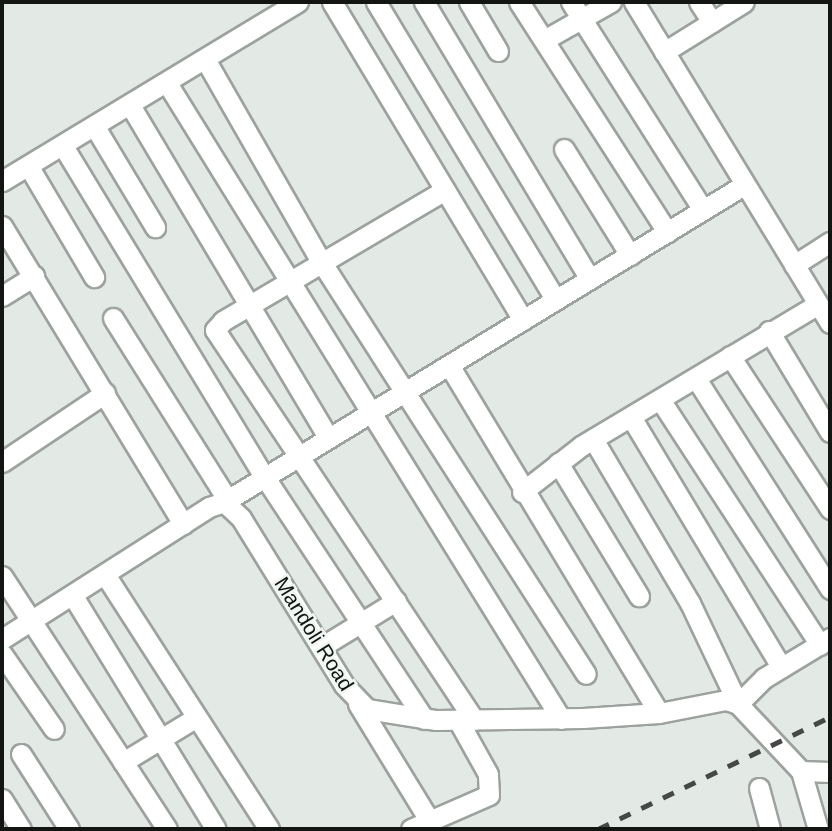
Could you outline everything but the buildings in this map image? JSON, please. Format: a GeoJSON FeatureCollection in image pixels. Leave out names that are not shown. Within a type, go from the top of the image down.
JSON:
{"type":"FeatureCollection","features":[{"type":"Feature","properties":{"kind":"street"},"geometry":{"type":"LineString","coordinates":[[2,180],[29,167],[298,2]]}},
{"type":"Feature","properties":{"kind":"street"},"geometry":{"type":"LineString","coordinates":[[332,2],[523,320]]}},
{"type":"Feature","properties":{"kind":"street"},"geometry":{"type":"LineString","coordinates":[[376,2],[556,300]]}},
{"type":"Feature","properties":{"kind":"street"},"geometry":{"type":"LineString","coordinates":[[424,2],[590,279]]}},
{"type":"Feature","properties":{"kind":"street"},"geometry":{"type":"LineString","coordinates":[[469,2],[498,51]]}},
{"type":"Feature","properties":{"kind":"street"},"geometry":{"type":"LineString","coordinates":[[519,2],[667,232]]}},
{"type":"Feature","properties":{"kind":"street"},"geometry":{"type":"LineString","coordinates":[[544,40],[576,10],[611,2]]}},
{"type":"Feature","properties":{"kind":"street"},"geometry":{"type":"LineString","coordinates":[[634,2],[830,323]]}},
{"type":"Feature","properties":{"kind":"street"},"geometry":{"type":"LineString","coordinates":[[699,2],[712,22]]}},
{"type":"Feature","properties":{"kind":"street"},"geometry":{"type":"LineString","coordinates":[[664,52],[743,2]]}},
{"type":"Feature","properties":{"kind":"street"},"geometry":{"type":"LineString","coordinates":[[576,10],[704,210]]}},
{"type":"Feature","properties":{"kind":"street"},"geometry":{"type":"LineString","coordinates":[[205,59],[323,262],[404,392],[464,478],[586,674]]}},
{"type":"Feature","properties":{"kind":"street"},"geometry":{"type":"LineString","coordinates":[[167,83],[288,284],[371,410],[561,719]]}},
{"type":"Feature","properties":{"kind":"street"},"geometry":{"type":"LineString","coordinates":[[130,105],[327,435]]}},
{"type":"Feature","properties":{"kind":"street"},"geometry":{"type":"LineString","coordinates":[[95,127],[155,227]]}},
{"type":"Feature","properties":{"kind":"street"},"geometry":{"type":"LineString","coordinates":[[63,146],[264,476],[363,622],[424,719]]}},
{"type":"Feature","properties":{"kind":"street"},"geometry":{"type":"LineString","coordinates":[[564,149],[630,255]]}},
{"type":"Feature","properties":{"kind":"street"},"geometry":{"type":"LineString","coordinates":[[29,167],[94,277]]}},
{"type":"Feature","properties":{"kind":"street"},"geometry":{"type":"LineString","coordinates":[[2,639],[106,576],[183,524],[226,501],[327,435],[404,392],[744,186]]}},
{"type":"Feature","properties":{"kind":"street"},"geometry":{"type":"LineString","coordinates":[[411,829],[478,803],[492,787],[466,720],[396,601],[295,456],[215,330],[223,321],[445,190]]}},
{"type":"Feature","properties":{"kind":"street"},"geometry":{"type":"LineString","coordinates":[[2,226],[183,524]]}},
{"type":"Feature","properties":{"kind":"street"},"geometry":{"type":"LineString","coordinates":[[794,265],[830,242]]}},
{"type":"Feature","properties":{"kind":"street"},"geometry":{"type":"LineString","coordinates":[[2,296],[33,276]]}},
{"type":"Feature","properties":{"kind":"street"},"geometry":{"type":"LineString","coordinates":[[522,492],[593,439],[697,380],[769,331],[818,304]]}},
{"type":"Feature","properties":{"kind":"street","name":"Mandoli Road"},"geometry":{"type":"LineString","coordinates":[[113,318],[226,501],[241,518],[356,700],[367,709],[424,719],[466,720],[561,719],[659,713],[726,700],[741,707]]}},
{"type":"Feature","properties":{"kind":"street"},"geometry":{"type":"LineString","coordinates":[[769,331],[830,432]]}},
{"type":"Feature","properties":{"kind":"street"},"geometry":{"type":"LineString","coordinates":[[730,356],[830,509]]}},
{"type":"Feature","properties":{"kind":"street"},"geometry":{"type":"LineString","coordinates":[[449,365],[522,492],[659,713]]}},
{"type":"Feature","properties":{"kind":"street"},"geometry":{"type":"LineString","coordinates":[[697,380],[830,589]]}},
{"type":"Feature","properties":{"kind":"street"},"geometry":{"type":"LineString","coordinates":[[2,462],[105,394]]}},
{"type":"Feature","properties":{"kind":"street"},"geometry":{"type":"LineString","coordinates":[[661,401],[825,642],[781,667],[741,707]]}},
{"type":"Feature","properties":{"kind":"street"},"geometry":{"type":"LineString","coordinates":[[631,417],[781,667]]}},
{"type":"Feature","properties":{"kind":"street"},"geometry":{"type":"LineString","coordinates":[[593,439],[690,603],[741,707],[802,771],[818,829]]}},
{"type":"Feature","properties":{"kind":"street"},"geometry":{"type":"LineString","coordinates":[[558,463],[639,597]]}},
{"type":"Feature","properties":{"kind":"street"},"geometry":{"type":"LineString","coordinates":[[2,576],[30,624],[167,829]]}},
{"type":"Feature","properties":{"kind":"street"},"geometry":{"type":"LineString","coordinates":[[106,576],[269,829]]}},
{"type":"Feature","properties":{"kind":"street"},"geometry":{"type":"LineString","coordinates":[[73,596],[158,740],[216,829]]}},
{"type":"Feature","properties":{"kind":"street"},"geometry":{"type":"LineString","coordinates":[[321,647],[396,601]]}},
{"type":"Feature","properties":{"kind":"street"},"geometry":{"type":"LineString","coordinates":[[2,654],[54,729]]}},
{"type":"Feature","properties":{"kind":"street"},"geometry":{"type":"LineString","coordinates":[[356,700],[429,820]]}},
{"type":"Feature","properties":{"kind":"street"},"geometry":{"type":"LineString","coordinates":[[122,762],[195,718]]}},
{"type":"Feature","properties":{"kind":"street"},"geometry":{"type":"LineString","coordinates":[[22,754],[69,829]]}},
{"type":"Feature","properties":{"kind":"street"},"geometry":{"type":"LineString","coordinates":[[802,771],[830,772]]}},
{"type":"Feature","properties":{"kind":"street"},"geometry":{"type":"LineString","coordinates":[[759,788],[770,829]]}},
{"type":"Feature","properties":{"kind":"street"},"geometry":{"type":"LineString","coordinates":[[2,799],[21,829]]}},
{"type":"Feature","properties":{"kind":"railway"},"geometry":{"type":"LineString","coordinates":[[598,829],[830,717]]}}]}
